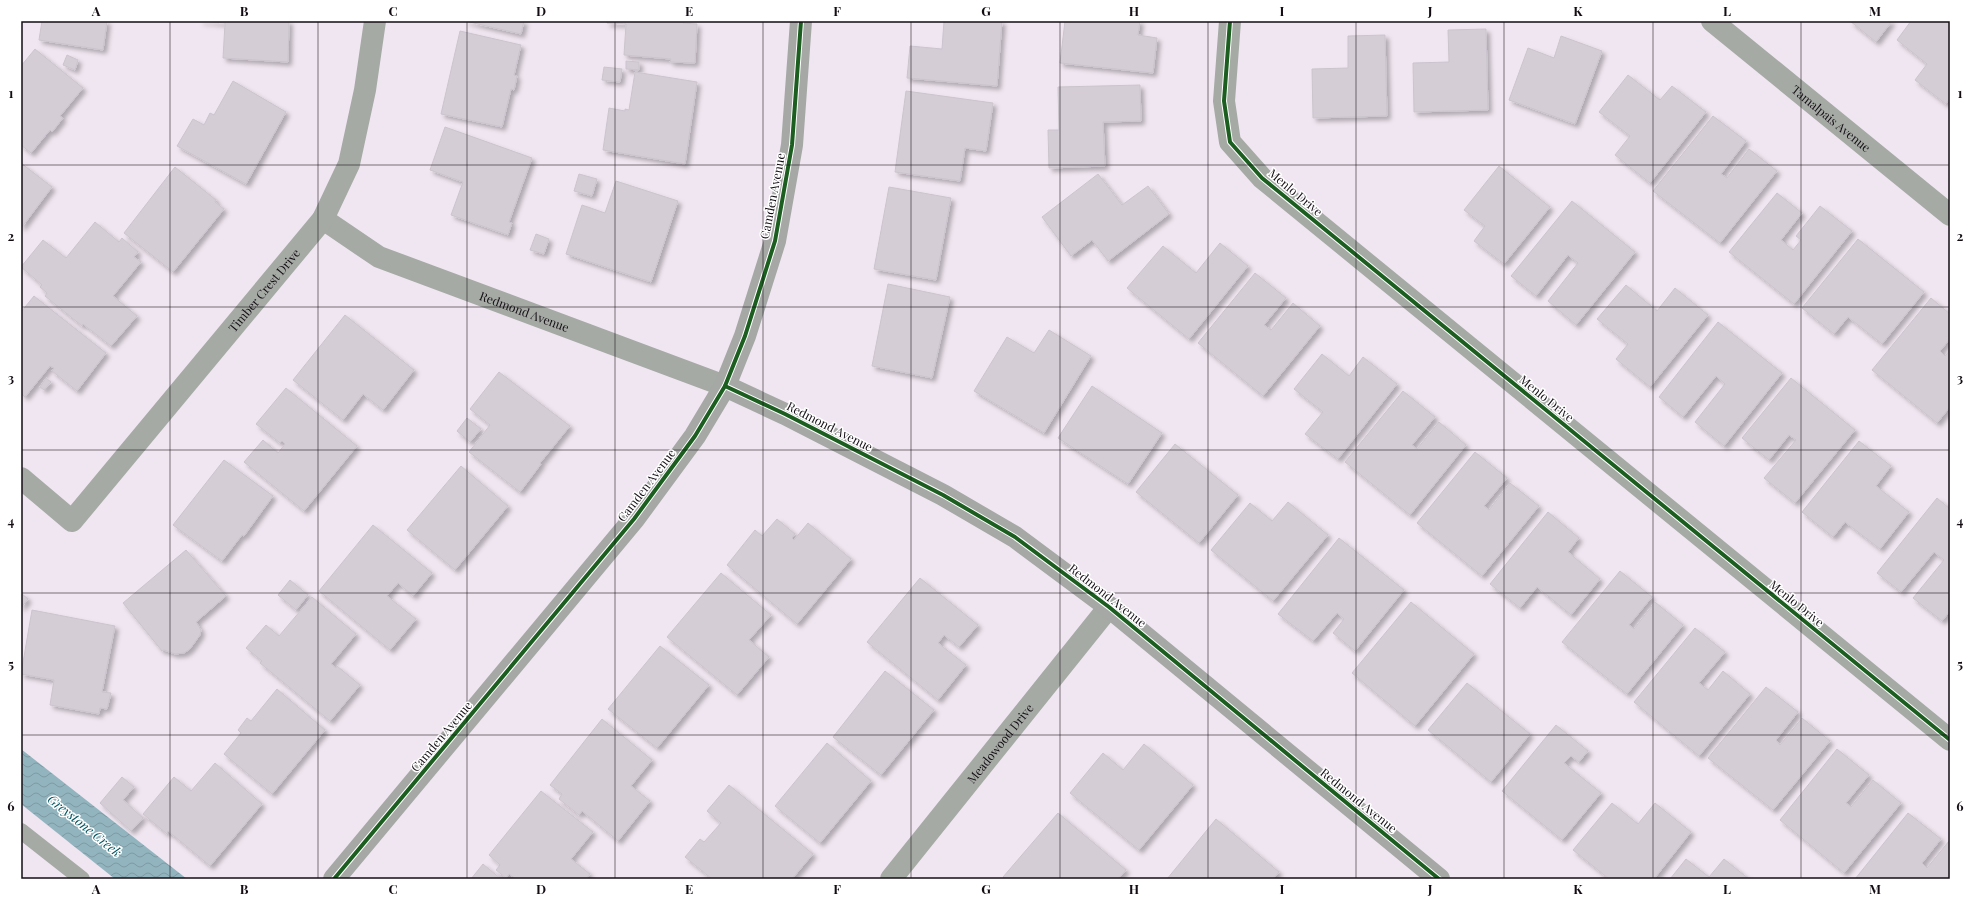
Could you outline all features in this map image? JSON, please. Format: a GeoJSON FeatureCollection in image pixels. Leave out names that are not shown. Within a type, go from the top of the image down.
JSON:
{"type":"FeatureCollection","features":[{"type":"Feature","properties":{"kind":"street","name":"Timber Crest Drive"},"geometry":{"type":"LineString","coordinates":[[21,478],[72,521],[323,219],[349,164],[365,90],[375,21]]}},
{"type":"Feature","properties":{"kind":"street","name":"Camden Avenue"},"geometry":{"type":"LineString","coordinates":[[334,879],[634,519],[695,436],[725,386],[746,336],[775,241],[792,146],[801,21]]}},
{"type":"Feature","properties":{"kind":"street","name":"Menlo Drive"},"geometry":{"type":"LineString","coordinates":[[1230,21],[1224,101],[1230,142],[1262,178],[1950,740]]}},
{"type":"Feature","properties":{"kind":"street","name":"Tamalpais Avenue"},"geometry":{"type":"LineString","coordinates":[[1712,21],[1950,215]]}},
{"type":"Feature","properties":{"kind":"street","name":"Redmond Avenue"},"geometry":{"type":"LineString","coordinates":[[323,219],[379,257],[725,386],[785,414],[943,495],[1015,537],[1109,607],[1439,879]]}},
{"type":"Feature","properties":{"kind":"street","name":"Meadowood Drive"},"geometry":{"type":"LineString","coordinates":[[891,879],[1109,607]]}},
{"type":"Feature","properties":{"kind":"lane"},"geometry":{"type":"LineString","coordinates":[[21,831],[82,879]]}},
{"type":"Feature","properties":{"kind":"water","name":"Greystone Creek"},"geometry":{"type":"Polygon","coordinates":[[[21,749],[187,879],[115,879],[21,804],[21,749]]]}},
{"type":"Feature","properties":{"kind":"building"},"geometry":{"type":"Polygon","coordinates":[[[42,21],[107,21],[103,50],[39,40],[42,21]]]}},
{"type":"Feature","properties":{"kind":"building"},"geometry":{"type":"Polygon","coordinates":[[[200,21],[289,21],[288,62],[223,58],[225,23],[200,21]]]}},
{"type":"Feature","properties":{"kind":"building"},"geometry":{"type":"Polygon","coordinates":[[[465,21],[524,21],[521,34],[465,21]]]}},
{"type":"Feature","properties":{"kind":"building"},"geometry":{"type":"Polygon","coordinates":[[[607,21],[683,21],[683,23],[697,24],[695,63],[670,62],[671,59],[624,55],[626,24],[607,23],[607,21]]]}},
{"type":"Feature","properties":{"kind":"building"},"geometry":{"type":"Polygon","coordinates":[[[944,21],[1002,21],[997,86],[907,78],[910,46],[942,49],[944,21]]]}},
{"type":"Feature","properties":{"kind":"building"},"geometry":{"type":"Polygon","coordinates":[[[1065,21],[1140,21],[1138,35],[1157,38],[1153,73],[1060,63],[1065,21]]]}},
{"type":"Feature","properties":{"kind":"building"},"geometry":{"type":"Polygon","coordinates":[[[1850,21],[1892,21],[1876,42],[1850,21]]]}},
{"type":"Feature","properties":{"kind":"building"},"geometry":{"type":"Polygon","coordinates":[[[1911,21],[1950,21],[1950,98],[1946,104],[1915,80],[1927,64],[1897,40],[1911,21]]]}},
{"type":"Feature","properties":{"kind":"building"},"geometry":{"type":"Polygon","coordinates":[[[1486,29],[1488,110],[1414,112],[1413,63],[1449,62],[1448,30],[1486,29]]]}},
{"type":"Feature","properties":{"kind":"building"},"geometry":{"type":"Polygon","coordinates":[[[460,31],[521,45],[514,75],[517,76],[514,90],[511,89],[502,127],[441,114],[460,31]]]}},
{"type":"Feature","properties":{"kind":"building"},"geometry":{"type":"Polygon","coordinates":[[[1385,35],[1387,116],[1313,118],[1312,69],[1348,68],[1348,36],[1385,35]]]}},
{"type":"Feature","properties":{"kind":"building"},"geometry":{"type":"Polygon","coordinates":[[[1561,36],[1602,51],[1575,124],[1509,100],[1528,48],[1554,58],[1561,36]]]}},
{"type":"Feature","properties":{"kind":"building"},"geometry":{"type":"Polygon","coordinates":[[[35,49],[83,88],[60,116],[63,118],[52,132],[50,130],[31,153],[21,145],[21,66],[35,49]]]}},
{"type":"Feature","properties":{"kind":"building"},"geometry":{"type":"Polygon","coordinates":[[[67,55],[78,60],[75,70],[63,65],[67,55]]]}},
{"type":"Feature","properties":{"kind":"building"},"geometry":{"type":"Polygon","coordinates":[[[626,61],[639,62],[639,70],[626,69],[626,61]]]}},
{"type":"Feature","properties":{"kind":"building"},"geometry":{"type":"Polygon","coordinates":[[[604,67],[622,69],[620,82],[602,80],[604,67]]]}},
{"type":"Feature","properties":{"kind":"building"},"geometry":{"type":"Polygon","coordinates":[[[635,72],[697,82],[685,164],[603,150],[609,108],[625,111],[625,109],[629,110],[635,72]]]}},
{"type":"Feature","properties":{"kind":"building"},"geometry":{"type":"Polygon","coordinates":[[[1628,75],[1660,100],[1672,86],[1706,112],[1650,183],[1615,155],[1630,136],[1599,112],[1628,75]]]}},
{"type":"Feature","properties":{"kind":"building"},"geometry":{"type":"Polygon","coordinates":[[[233,81],[286,112],[246,184],[177,146],[193,119],[204,125],[210,113],[214,115],[233,81]]]}},
{"type":"Feature","properties":{"kind":"building"},"geometry":{"type":"Polygon","coordinates":[[[1140,85],[1141,121],[1103,122],[1105,166],[1049,168],[1048,130],[1059,130],[1058,87],[1140,85]]]}},
{"type":"Feature","properties":{"kind":"building"},"geometry":{"type":"Polygon","coordinates":[[[906,91],[993,103],[986,151],[965,148],[960,181],[895,172],[906,91]]]}},
{"type":"Feature","properties":{"kind":"building"},"geometry":{"type":"Polygon","coordinates":[[[1713,116],[1746,141],[1721,174],[1727,178],[1749,149],[1777,171],[1720,243],[1653,191],[1713,116]]]}},
{"type":"Feature","properties":{"kind":"building"},"geometry":{"type":"Polygon","coordinates":[[[445,127],[532,158],[509,222],[512,223],[508,235],[451,215],[463,182],[430,170],[445,127]]]}},
{"type":"Feature","properties":{"kind":"building"},"geometry":{"type":"Polygon","coordinates":[[[21,163],[52,187],[22,227],[21,227],[21,163]]]}},
{"type":"Feature","properties":{"kind":"building"},"geometry":{"type":"Polygon","coordinates":[[[1499,166],[1550,207],[1504,264],[1474,241],[1485,226],[1464,210],[1499,166]]]}},
{"type":"Feature","properties":{"kind":"building"},"geometry":{"type":"Polygon","coordinates":[[[175,167],[216,200],[215,202],[224,209],[173,272],[124,233],[175,167]]]}},
{"type":"Feature","properties":{"kind":"building"},"geometry":{"type":"Polygon","coordinates":[[[579,174],[597,179],[592,196],[574,191],[579,174]]]}},
{"type":"Feature","properties":{"kind":"building"},"geometry":{"type":"Polygon","coordinates":[[[1098,174],[1122,205],[1148,186],[1169,214],[1108,261],[1092,240],[1071,256],[1042,217],[1098,174]]]}},
{"type":"Feature","properties":{"kind":"building"},"geometry":{"type":"Polygon","coordinates":[[[616,181],[678,201],[651,282],[566,254],[582,205],[605,213],[616,181]]]}},
{"type":"Feature","properties":{"kind":"building"},"geometry":{"type":"Polygon","coordinates":[[[889,187],[951,198],[936,280],[874,269],[889,187]]]}},
{"type":"Feature","properties":{"kind":"building"},"geometry":{"type":"Polygon","coordinates":[[[1777,193],[1802,213],[1781,240],[1793,250],[1801,240],[1796,236],[1820,206],[1852,231],[1794,304],[1729,252],[1777,193]]]}},
{"type":"Feature","properties":{"kind":"building"},"geometry":{"type":"Polygon","coordinates":[[[1572,201],[1635,252],[1576,325],[1548,301],[1578,263],[1568,255],[1536,296],[1511,276],[1572,201]]]}},
{"type":"Feature","properties":{"kind":"building"},"geometry":{"type":"Polygon","coordinates":[[[95,222],[119,242],[122,238],[138,252],[134,257],[141,262],[113,296],[137,316],[111,346],[83,324],[82,326],[45,296],[47,293],[40,287],[42,285],[21,267],[43,240],[66,258],[95,222]]]}},
{"type":"Feature","properties":{"kind":"building"},"geometry":{"type":"Polygon","coordinates":[[[536,234],[549,239],[544,254],[530,250],[536,234]]]}},
{"type":"Feature","properties":{"kind":"building"},"geometry":{"type":"Polygon","coordinates":[[[1858,239],[1924,292],[1882,344],[1848,317],[1834,334],[1802,308],[1858,239]]]}},
{"type":"Feature","properties":{"kind":"building"},"geometry":{"type":"Polygon","coordinates":[[[1220,243],[1248,266],[1189,339],[1127,288],[1163,246],[1196,273],[1220,243]]]}},
{"type":"Feature","properties":{"kind":"building"},"geometry":{"type":"Polygon","coordinates":[[[1255,273],[1286,298],[1264,325],[1271,330],[1293,303],[1320,326],[1263,396],[1198,343],[1255,273]]]}},
{"type":"Feature","properties":{"kind":"building"},"geometry":{"type":"Polygon","coordinates":[[[888,284],[950,297],[932,378],[872,366],[888,284]]]}},
{"type":"Feature","properties":{"kind":"building"},"geometry":{"type":"Polygon","coordinates":[[[1626,285],[1657,311],[1675,288],[1708,315],[1650,387],[1616,359],[1628,344],[1597,319],[1626,285]]]}},
{"type":"Feature","properties":{"kind":"building"},"geometry":{"type":"Polygon","coordinates":[[[34,296],[106,353],[77,391],[52,371],[54,368],[50,366],[25,397],[21,393],[21,312],[34,296]]]}},
{"type":"Feature","properties":{"kind":"building"},"geometry":{"type":"Polygon","coordinates":[[[1931,298],[1950,314],[1950,339],[1940,351],[1945,356],[1950,350],[1950,407],[1937,423],[1872,370],[1931,298]]]}},
{"type":"Feature","properties":{"kind":"building"},"geometry":{"type":"Polygon","coordinates":[[[345,315],[414,370],[383,410],[363,394],[343,420],[293,380],[345,315]]]}},
{"type":"Feature","properties":{"kind":"building"},"geometry":{"type":"Polygon","coordinates":[[[1718,322],[1782,373],[1724,446],[1695,422],[1725,384],[1716,376],[1683,417],[1659,397],[1718,322]]]}},
{"type":"Feature","properties":{"kind":"building"},"geometry":{"type":"Polygon","coordinates":[[[1049,330],[1091,356],[1044,433],[974,391],[1007,337],[1034,353],[1049,330]]]}},
{"type":"Feature","properties":{"kind":"building"},"geometry":{"type":"Polygon","coordinates":[[[1322,354],[1349,376],[1363,357],[1397,384],[1338,459],[1305,434],[1323,412],[1294,389],[1322,354]]]}},
{"type":"Feature","properties":{"kind":"building"},"geometry":{"type":"Polygon","coordinates":[[[499,372],[570,426],[540,463],[541,464],[520,492],[469,452],[490,425],[470,409],[499,372]]]}},
{"type":"Feature","properties":{"kind":"building"},"geometry":{"type":"Polygon","coordinates":[[[46,378],[51,382],[44,390],[40,387],[46,378]]]}},
{"type":"Feature","properties":{"kind":"building"},"geometry":{"type":"Polygon","coordinates":[[[1791,378],[1855,430],[1795,503],[1764,478],[1796,440],[1789,435],[1769,460],[1742,438],[1791,378]]]}},
{"type":"Feature","properties":{"kind":"building"},"geometry":{"type":"Polygon","coordinates":[[[1092,386],[1162,433],[1128,484],[1058,438],[1092,386]]]}},
{"type":"Feature","properties":{"kind":"building"},"geometry":{"type":"Polygon","coordinates":[[[286,388],[357,446],[304,511],[244,462],[263,440],[278,453],[285,444],[282,441],[280,443],[256,424],[286,388]]]}},
{"type":"Feature","properties":{"kind":"building"},"geometry":{"type":"Polygon","coordinates":[[[1403,391],[1435,417],[1412,445],[1417,449],[1439,422],[1466,445],[1410,515],[1345,462],[1403,391]]]}},
{"type":"Feature","properties":{"kind":"building"},"geometry":{"type":"Polygon","coordinates":[[[467,418],[481,429],[470,442],[457,431],[467,418]]]}},
{"type":"Feature","properties":{"kind":"building"},"geometry":{"type":"Polygon","coordinates":[[[1859,441],[1891,466],[1876,486],[1909,512],[1880,549],[1845,522],[1833,537],[1802,512],[1859,441]]]}},
{"type":"Feature","properties":{"kind":"building"},"geometry":{"type":"Polygon","coordinates":[[[1175,444],[1238,495],[1199,543],[1136,492],[1175,444]]]}},
{"type":"Feature","properties":{"kind":"building"},"geometry":{"type":"Polygon","coordinates":[[[1475,452],[1507,478],[1484,506],[1489,510],[1510,483],[1539,506],[1482,576],[1417,523],[1475,452]]]}},
{"type":"Feature","properties":{"kind":"building"},"geometry":{"type":"Polygon","coordinates":[[[224,460],[273,496],[244,536],[242,535],[222,561],[173,525],[224,460]]]}},
{"type":"Feature","properties":{"kind":"building"},"geometry":{"type":"Polygon","coordinates":[[[461,466],[508,506],[455,570],[407,530],[461,466]]]}},
{"type":"Feature","properties":{"kind":"building"},"geometry":{"type":"Polygon","coordinates":[[[1937,498],[1950,509],[1950,611],[1942,621],[1913,598],[1944,560],[1934,552],[1901,592],[1877,573],[1937,498]]]}},
{"type":"Feature","properties":{"kind":"building"},"geometry":{"type":"Polygon","coordinates":[[[1288,502],[1328,535],[1273,601],[1211,550],[1250,503],[1272,521],[1288,502]]]}},
{"type":"Feature","properties":{"kind":"building"},"geometry":{"type":"Polygon","coordinates":[[[1548,512],[1579,538],[1568,552],[1600,579],[1571,615],[1537,587],[1520,608],[1490,584],[1548,512]]]}},
{"type":"Feature","properties":{"kind":"building"},"geometry":{"type":"Polygon","coordinates":[[[777,519],[795,534],[792,538],[794,540],[808,523],[851,559],[797,624],[727,565],[755,530],[762,536],[777,519]]]}},
{"type":"Feature","properties":{"kind":"building"},"geometry":{"type":"Polygon","coordinates":[[[373,525],[432,573],[413,596],[398,583],[387,596],[416,619],[390,650],[319,591],[373,525]]]}},
{"type":"Feature","properties":{"kind":"building"},"geometry":{"type":"Polygon","coordinates":[[[1339,538],[1404,590],[1355,651],[1333,633],[1344,619],[1337,613],[1313,641],[1278,614],[1339,538]]]}},
{"type":"Feature","properties":{"kind":"building"},"geometry":{"type":"Polygon","coordinates":[[[186,550],[226,596],[196,622],[201,630],[200,635],[190,649],[184,653],[175,654],[164,650],[162,651],[123,603],[186,550]]]}},
{"type":"Feature","properties":{"kind":"building"},"geometry":{"type":"Polygon","coordinates":[[[1620,571],[1652,597],[1629,625],[1634,629],[1655,602],[1683,625],[1627,694],[1562,642],[1620,571]]]}},
{"type":"Feature","properties":{"kind":"building"},"geometry":{"type":"Polygon","coordinates":[[[721,573],[771,615],[749,640],[769,657],[737,695],[667,637],[721,573]]]}},
{"type":"Feature","properties":{"kind":"building"},"geometry":{"type":"Polygon","coordinates":[[[920,578],[978,625],[959,647],[944,635],[938,643],[966,665],[938,700],[867,642],[920,578]]]}},
{"type":"Feature","properties":{"kind":"building"},"geometry":{"type":"Polygon","coordinates":[[[290,580],[308,595],[296,610],[278,595],[290,580]]]}},
{"type":"Feature","properties":{"kind":"building"},"geometry":{"type":"Polygon","coordinates":[[[21,593],[28,599],[21,608],[21,593]]]}},
{"type":"Feature","properties":{"kind":"building"},"geometry":{"type":"Polygon","coordinates":[[[312,597],[356,634],[331,664],[336,668],[337,666],[360,685],[330,721],[260,663],[262,661],[246,648],[266,625],[279,636],[312,597]]]}},
{"type":"Feature","properties":{"kind":"building"},"geometry":{"type":"Polygon","coordinates":[[[1411,602],[1474,654],[1415,726],[1352,673],[1411,602]]]}},
{"type":"Feature","properties":{"kind":"building"},"geometry":{"type":"Polygon","coordinates":[[[32,610],[115,626],[102,692],[111,693],[107,709],[100,708],[99,714],[50,705],[54,680],[21,674],[32,610]]]}},
{"type":"Feature","properties":{"kind":"building"},"geometry":{"type":"Polygon","coordinates":[[[1695,628],[1725,652],[1699,683],[1708,690],[1723,671],[1750,694],[1699,756],[1634,702],[1695,628]]]}},
{"type":"Feature","properties":{"kind":"building"},"geometry":{"type":"Polygon","coordinates":[[[660,646],[709,685],[657,748],[608,709],[660,646]]]}},
{"type":"Feature","properties":{"kind":"building"},"geometry":{"type":"Polygon","coordinates":[[[885,671],[934,710],[881,775],[833,737],[885,671]]]}},
{"type":"Feature","properties":{"kind":"building"},"geometry":{"type":"Polygon","coordinates":[[[1467,683],[1530,734],[1491,782],[1428,730],[1467,683]]]}},
{"type":"Feature","properties":{"kind":"building"},"geometry":{"type":"Polygon","coordinates":[[[1766,687],[1798,712],[1776,740],[1780,745],[1802,718],[1830,741],[1773,810],[1708,758],[1766,687]]]}},
{"type":"Feature","properties":{"kind":"building"},"geometry":{"type":"Polygon","coordinates":[[[277,689],[325,730],[272,794],[224,754],[241,733],[238,730],[247,718],[251,721],[277,689]]]}},
{"type":"Feature","properties":{"kind":"building"},"geometry":{"type":"Polygon","coordinates":[[[602,719],[652,760],[631,786],[650,801],[618,841],[582,811],[579,815],[559,799],[562,794],[550,785],[602,719]]]}},
{"type":"Feature","properties":{"kind":"building"},"geometry":{"type":"Polygon","coordinates":[[[1556,725],[1588,751],[1579,762],[1571,756],[1564,763],[1601,793],[1562,840],[1502,791],[1556,725]]]}},
{"type":"Feature","properties":{"kind":"building"},"geometry":{"type":"Polygon","coordinates":[[[827,743],[871,781],[820,843],[775,806],[827,743]]]}},
{"type":"Feature","properties":{"kind":"building"},"geometry":{"type":"Polygon","coordinates":[[[1144,744],[1193,785],[1139,850],[1070,793],[1103,753],[1123,770],[1144,744]]]}},
{"type":"Feature","properties":{"kind":"building"},"geometry":{"type":"Polygon","coordinates":[[[1837,749],[1869,775],[1846,803],[1851,807],[1873,780],[1901,803],[1844,873],[1780,820],[1837,749]]]}},
{"type":"Feature","properties":{"kind":"building"},"geometry":{"type":"Polygon","coordinates":[[[215,763],[262,804],[210,866],[168,831],[167,834],[143,814],[174,777],[191,791],[215,763]]]}},
{"type":"Feature","properties":{"kind":"building"},"geometry":{"type":"Polygon","coordinates":[[[122,777],[134,787],[123,800],[143,818],[131,831],[100,803],[122,777]]]}},
{"type":"Feature","properties":{"kind":"building"},"geometry":{"type":"Polygon","coordinates":[[[729,785],[813,854],[792,879],[712,879],[685,857],[700,839],[704,842],[721,823],[707,811],[729,785]]]}},
{"type":"Feature","properties":{"kind":"building"},"geometry":{"type":"Polygon","coordinates":[[[541,791],[593,832],[571,859],[590,874],[586,879],[516,879],[509,874],[506,878],[496,870],[500,865],[489,855],[541,791]]]}},
{"type":"Feature","properties":{"kind":"building"},"geometry":{"type":"Polygon","coordinates":[[[1612,803],[1638,824],[1655,803],[1691,832],[1654,879],[1609,879],[1573,850],[1612,803]]]}},
{"type":"Feature","properties":{"kind":"building"},"geometry":{"type":"Polygon","coordinates":[[[1058,813],[1126,870],[1118,879],[1005,879],[1003,877],[1058,813]]]}},
{"type":"Feature","properties":{"kind":"building"},"geometry":{"type":"Polygon","coordinates":[[[1908,813],[1941,839],[1922,863],[1927,868],[1949,841],[1950,842],[1950,879],[1855,879],[1908,813]]]}},
{"type":"Feature","properties":{"kind":"building"},"geometry":{"type":"Polygon","coordinates":[[[1216,819],[1279,872],[1273,879],[1167,879],[1216,819]]]}},
{"type":"Feature","properties":{"kind":"building"},"geometry":{"type":"Polygon","coordinates":[[[1686,859],[1709,877],[1724,859],[1749,879],[1670,879],[1686,859]]]}},
{"type":"Feature","properties":{"kind":"building"},"geometry":{"type":"Polygon","coordinates":[[[483,864],[501,879],[471,879],[483,864]]]}},
{"type":"Feature","properties":{"kind":"cycle path"},"geometry":{"type":"LineString","coordinates":[[334,879],[634,519],[695,436],[725,386],[745,336],[775,241],[792,145],[801,21]]}},
{"type":"Feature","properties":{"kind":"cycle path"},"geometry":{"type":"LineString","coordinates":[[1230,21],[1224,101],[1230,142],[1262,178],[1950,740]]}},
{"type":"Feature","properties":{"kind":"cycle path"},"geometry":{"type":"LineString","coordinates":[[725,386],[785,414],[943,495],[1015,537],[1109,607],[1439,879]]}}]}
